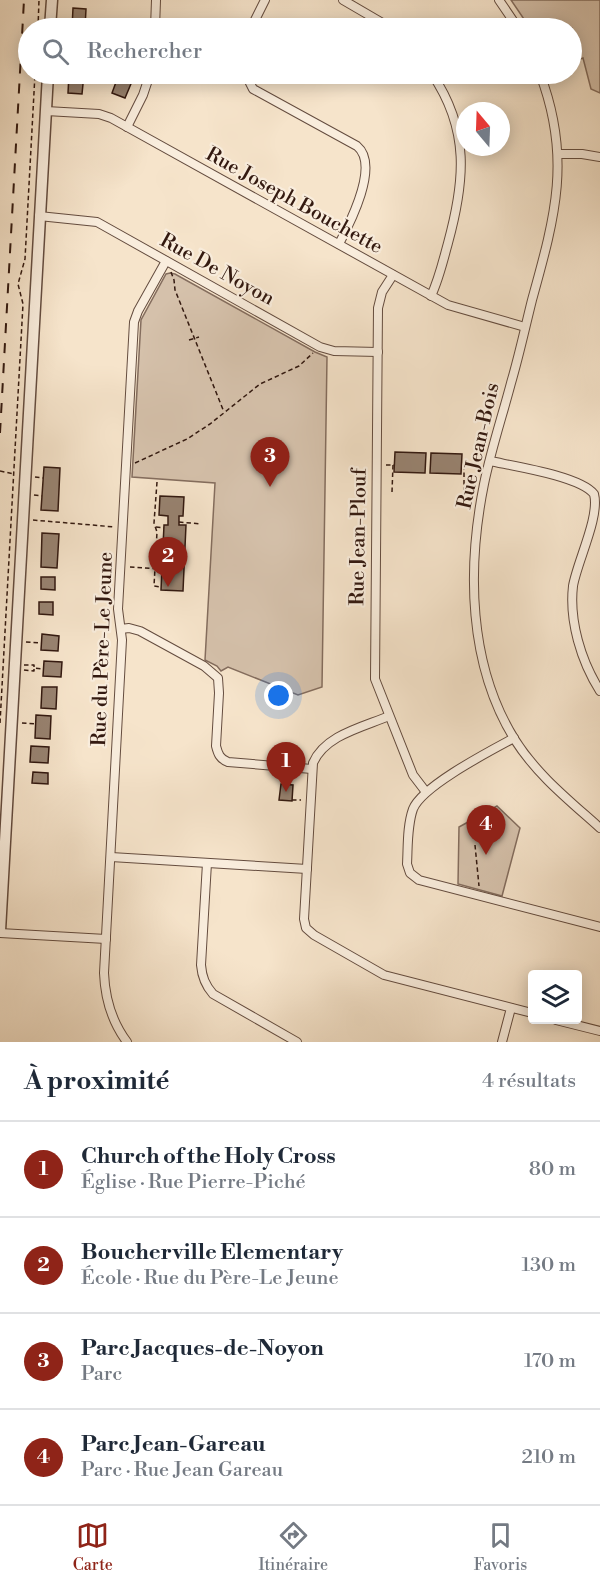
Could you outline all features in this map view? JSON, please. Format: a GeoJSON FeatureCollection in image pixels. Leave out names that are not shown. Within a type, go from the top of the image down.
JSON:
{"type":"FeatureCollection","features":[{"type":"Feature","properties":{"kind":"street"},"geometry":{"type":"LineString","coordinates":[[51,18],[52,0]]}},
{"type":"Feature","properties":{"kind":"street"},"geometry":{"type":"LineString","coordinates":[[155,18],[156,0]]}},
{"type":"Feature","properties":{"kind":"street"},"geometry":{"type":"LineString","coordinates":[[256,18],[265,0]]}},
{"type":"Feature","properties":{"kind":"street"},"geometry":{"type":"LineString","coordinates":[[343,0],[374,18]]}},
{"type":"Feature","properties":{"kind":"street"},"geometry":{"type":"LineString","coordinates":[[499,0],[511,18]]}},
{"type":"Feature","properties":{"kind":"street"},"geometry":{"type":"LineString","coordinates":[[47,84],[2,861],[0,932],[105,939]]}},
{"type":"Feature","properties":{"kind":"street"},"geometry":{"type":"LineString","coordinates":[[128,127],[147,84]]}},
{"type":"Feature","properties":{"kind":"street"},"geometry":{"type":"LineString","coordinates":[[250,84],[253,89],[357,147],[365,155],[366,167],[356,213],[339,244]]}},
{"type":"Feature","properties":{"kind":"street"},"geometry":{"type":"LineString","coordinates":[[430,296],[438,280],[458,206],[461,175],[455,123],[438,84]]}},
{"type":"Feature","properties":{"kind":"street","name":"Rue Jean-Bois"},"geometry":{"type":"LineString","coordinates":[[543,84],[551,111],[558,154],[556,204],[525,327],[486,463],[477,537],[476,618],[486,675],[514,738],[558,792],[600,828]]}},
{"type":"Feature","properties":{"kind":"street","name":"Rue Joseph Bouchette"},"geometry":{"type":"LineString","coordinates":[[46,111],[103,115],[430,296],[455,308],[525,327]]}},
{"type":"Feature","properties":{"kind":"street"},"geometry":{"type":"LineString","coordinates":[[558,154],[600,157]]}},
{"type":"Feature","properties":{"kind":"street","name":"Rue De Noyon"},"geometry":{"type":"LineString","coordinates":[[39,216],[97,222],[320,347],[334,351],[378,352]]}},
{"type":"Feature","properties":{"kind":"street","name":"Rue du Père-Le Jeune"},"geometry":{"type":"LineString","coordinates":[[126,1042],[113,1017],[106,994],[104,973],[122,645],[118,609],[134,322],[166,261]]}},
{"type":"Feature","properties":{"kind":"street","name":"Rue Jean-Plouf"},"geometry":{"type":"LineString","coordinates":[[393,275],[379,299],[374,672],[376,685],[413,775],[426,792]]}},
{"type":"Feature","properties":{"kind":"street"},"geometry":{"type":"LineString","coordinates":[[486,463],[566,478],[592,492],[595,496],[598,506],[595,529],[575,577],[572,598],[575,628],[582,654],[600,691]]}},
{"type":"Feature","properties":{"kind":"street"},"geometry":{"type":"LineString","coordinates":[[121,629],[129,628],[140,631],[204,666],[218,678],[216,746],[223,760],[312,769]]}},
{"type":"Feature","properties":{"kind":"street"},"geometry":{"type":"LineString","coordinates":[[388,716],[330,742],[318,753],[312,769],[304,919],[306,928],[309,932],[384,975],[528,1013]]}},
{"type":"Feature","properties":{"kind":"street"},"geometry":{"type":"LineString","coordinates":[[514,738],[426,792],[415,804],[411,818],[407,864],[410,873],[415,879],[600,927]]}},
{"type":"Feature","properties":{"kind":"street"},"geometry":{"type":"LineString","coordinates":[[111,857],[307,868]]}},
{"type":"Feature","properties":{"kind":"street"},"geometry":{"type":"LineString","coordinates":[[207,863],[201,965],[202,977],[207,988],[213,994],[297,1042]]}},
{"type":"Feature","properties":{"kind":"street"},"geometry":{"type":"LineString","coordinates":[[502,1042],[511,1008]]}},
{"type":"Feature","properties":{"kind":"street"},"geometry":{"type":"LineString","coordinates":[[571,1024],[600,1031]]}},
{"type":"Feature","properties":{"kind":"path"},"geometry":{"type":"LineString","coordinates":[[38,18],[39,0]]}},
{"type":"Feature","properties":{"kind":"path"},"geometry":{"type":"LineString","coordinates":[[0,723],[23,304],[23,296],[18,284],[25,259],[34,84]]}},
{"type":"Feature","properties":{"kind":"path"},"geometry":{"type":"LineString","coordinates":[[170,272],[175,290],[224,412]]}},
{"type":"Feature","properties":{"kind":"path"},"geometry":{"type":"LineString","coordinates":[[189,340],[199,337]]}},
{"type":"Feature","properties":{"kind":"path"},"geometry":{"type":"LineString","coordinates":[[132,464],[187,439],[260,384],[299,366],[316,351]]}},
{"type":"Feature","properties":{"kind":"path"},"geometry":{"type":"LineString","coordinates":[[464,492],[463,465],[486,463]]}},
{"type":"Feature","properties":{"kind":"path"},"geometry":{"type":"LineString","coordinates":[[382,465],[394,465],[392,492]]}},
{"type":"Feature","properties":{"kind":"path"},"geometry":{"type":"LineString","coordinates":[[0,471],[14,474]]}},
{"type":"Feature","properties":{"kind":"path"},"geometry":{"type":"LineString","coordinates":[[34,477],[43,477]]}},
{"type":"Feature","properties":{"kind":"path"},"geometry":{"type":"LineString","coordinates":[[157,482],[154,586],[161,587]]}},
{"type":"Feature","properties":{"kind":"path"},"geometry":{"type":"LineString","coordinates":[[33,495],[42,496]]}},
{"type":"Feature","properties":{"kind":"path"},"geometry":{"type":"LineString","coordinates":[[32,520],[117,527]]}},
{"type":"Feature","properties":{"kind":"path"},"geometry":{"type":"LineString","coordinates":[[179,522],[201,524]]}},
{"type":"Feature","properties":{"kind":"path"},"geometry":{"type":"LineString","coordinates":[[156,527],[164,528]]}},
{"type":"Feature","properties":{"kind":"path"},"geometry":{"type":"LineString","coordinates":[[127,567],[162,569]]}},
{"type":"Feature","properties":{"kind":"path"},"geometry":{"type":"LineString","coordinates":[[26,642],[41,643]]}},
{"type":"Feature","properties":{"kind":"path"},"geometry":{"type":"LineString","coordinates":[[24,664],[44,669]]}},
{"type":"Feature","properties":{"kind":"path"},"geometry":{"type":"LineString","coordinates":[[24,670],[34,671],[34,668]]}},
{"type":"Feature","properties":{"kind":"path"},"geometry":{"type":"LineString","coordinates":[[21,723],[36,724]]}},
{"type":"Feature","properties":{"kind":"path"},"geometry":{"type":"LineString","coordinates":[[292,800],[305,801]]}},
{"type":"Feature","properties":{"kind":"path"},"geometry":{"type":"LineString","coordinates":[[475,845],[480,879],[479,890]]}},
{"type":"Feature","properties":{"kind":"shaded area"},"geometry":{"type":"Polygon","coordinates":[[[511,0],[600,0],[600,93],[591,89],[582,58],[582,18],[523,18],[511,0]]]}},
{"type":"Feature","properties":{"kind":"shaded area"},"geometry":{"type":"Polygon","coordinates":[[[170,273],[327,357],[322,687],[298,695],[228,667],[221,671],[217,666],[205,660],[215,483],[132,477],[141,320],[166,274],[170,273]]]}},
{"type":"Feature","properties":{"kind":"shaded area"},"geometry":{"type":"Polygon","coordinates":[[[497,806],[520,828],[502,896],[458,884],[459,827],[497,806]]]}},
{"type":"Feature","properties":{"kind":"building"},"geometry":{"type":"Polygon","coordinates":[[[73,8],[86,9],[86,18],[72,18],[73,8]]]}},
{"type":"Feature","properties":{"kind":"building"},"geometry":{"type":"Polygon","coordinates":[[[68,84],[83,84],[82,94],[68,93],[68,84]]]}},
{"type":"Feature","properties":{"kind":"building"},"geometry":{"type":"Polygon","coordinates":[[[115,84],[131,84],[125,98],[112,93],[115,84]]]}},
{"type":"Feature","properties":{"kind":"building"},"geometry":{"type":"Polygon","coordinates":[[[395,452],[426,453],[425,473],[394,472],[395,452]]]}},
{"type":"Feature","properties":{"kind":"building"},"geometry":{"type":"Polygon","coordinates":[[[431,453],[462,454],[461,474],[430,473],[431,453]]]}},
{"type":"Feature","properties":{"kind":"building"},"geometry":{"type":"Polygon","coordinates":[[[44,467],[60,468],[58,511],[41,510],[44,467]]]}},
{"type":"Feature","properties":{"kind":"building"},"geometry":{"type":"Polygon","coordinates":[[[160,496],[184,497],[183,516],[179,516],[179,525],[186,525],[183,591],[161,590],[164,525],[168,525],[168,516],[159,515],[160,496]]]}},
{"type":"Feature","properties":{"kind":"building"},"geometry":{"type":"Polygon","coordinates":[[[42,533],[59,534],[57,568],[41,567],[42,533]]]}},
{"type":"Feature","properties":{"kind":"building"},"geometry":{"type":"Polygon","coordinates":[[[41,577],[55,577],[55,590],[41,589],[41,577]]]}},
{"type":"Feature","properties":{"kind":"building"},"geometry":{"type":"Polygon","coordinates":[[[39,602],[53,602],[53,615],[39,614],[39,602]]]}},
{"type":"Feature","properties":{"kind":"building"},"geometry":{"type":"Polygon","coordinates":[[[42,634],[59,636],[58,651],[41,650],[42,634]]]}},
{"type":"Feature","properties":{"kind":"building"},"geometry":{"type":"Polygon","coordinates":[[[44,661],[62,662],[61,677],[43,676],[44,661]]]}},
{"type":"Feature","properties":{"kind":"building"},"geometry":{"type":"Polygon","coordinates":[[[42,687],[57,687],[56,709],[41,708],[42,687]]]}},
{"type":"Feature","properties":{"kind":"building"},"geometry":{"type":"Polygon","coordinates":[[[36,715],[51,716],[50,739],[35,738],[36,715]]]}},
{"type":"Feature","properties":{"kind":"building"},"geometry":{"type":"Polygon","coordinates":[[[31,746],[49,747],[48,763],[30,762],[31,746]]]}},
{"type":"Feature","properties":{"kind":"building"},"geometry":{"type":"Polygon","coordinates":[[[33,772],[48,773],[48,784],[32,783],[33,772]]]}},
{"type":"Feature","properties":{"kind":"building"},"geometry":{"type":"Polygon","coordinates":[[[281,784],[293,785],[292,801],[279,800],[281,784]]]}},
{"type":"Feature","properties":{"kind":"railway"},"geometry":{"type":"LineString","coordinates":[[23,18],[24,0]]}},
{"type":"Feature","properties":{"kind":"railway"},"geometry":{"type":"LineString","coordinates":[[0,433],[19,84]]}},
{"type":"Feature","properties":{"kind":"place","name":"Parc Jacques-de-Noyon"},"geometry":{"type":"Point","coordinates":[270,487]}},
{"type":"Feature","properties":{"kind":"place","name":"Boucherville Elementary"},"geometry":{"type":"Point","coordinates":[168,587]}},
{"type":"Feature","properties":{"kind":"place","name":"Church of the Holy Cross"},"geometry":{"type":"Point","coordinates":[286,792]}},
{"type":"Feature","properties":{"kind":"place","name":"Parc Jean-Gareau"},"geometry":{"type":"Point","coordinates":[486,855]}}]}
